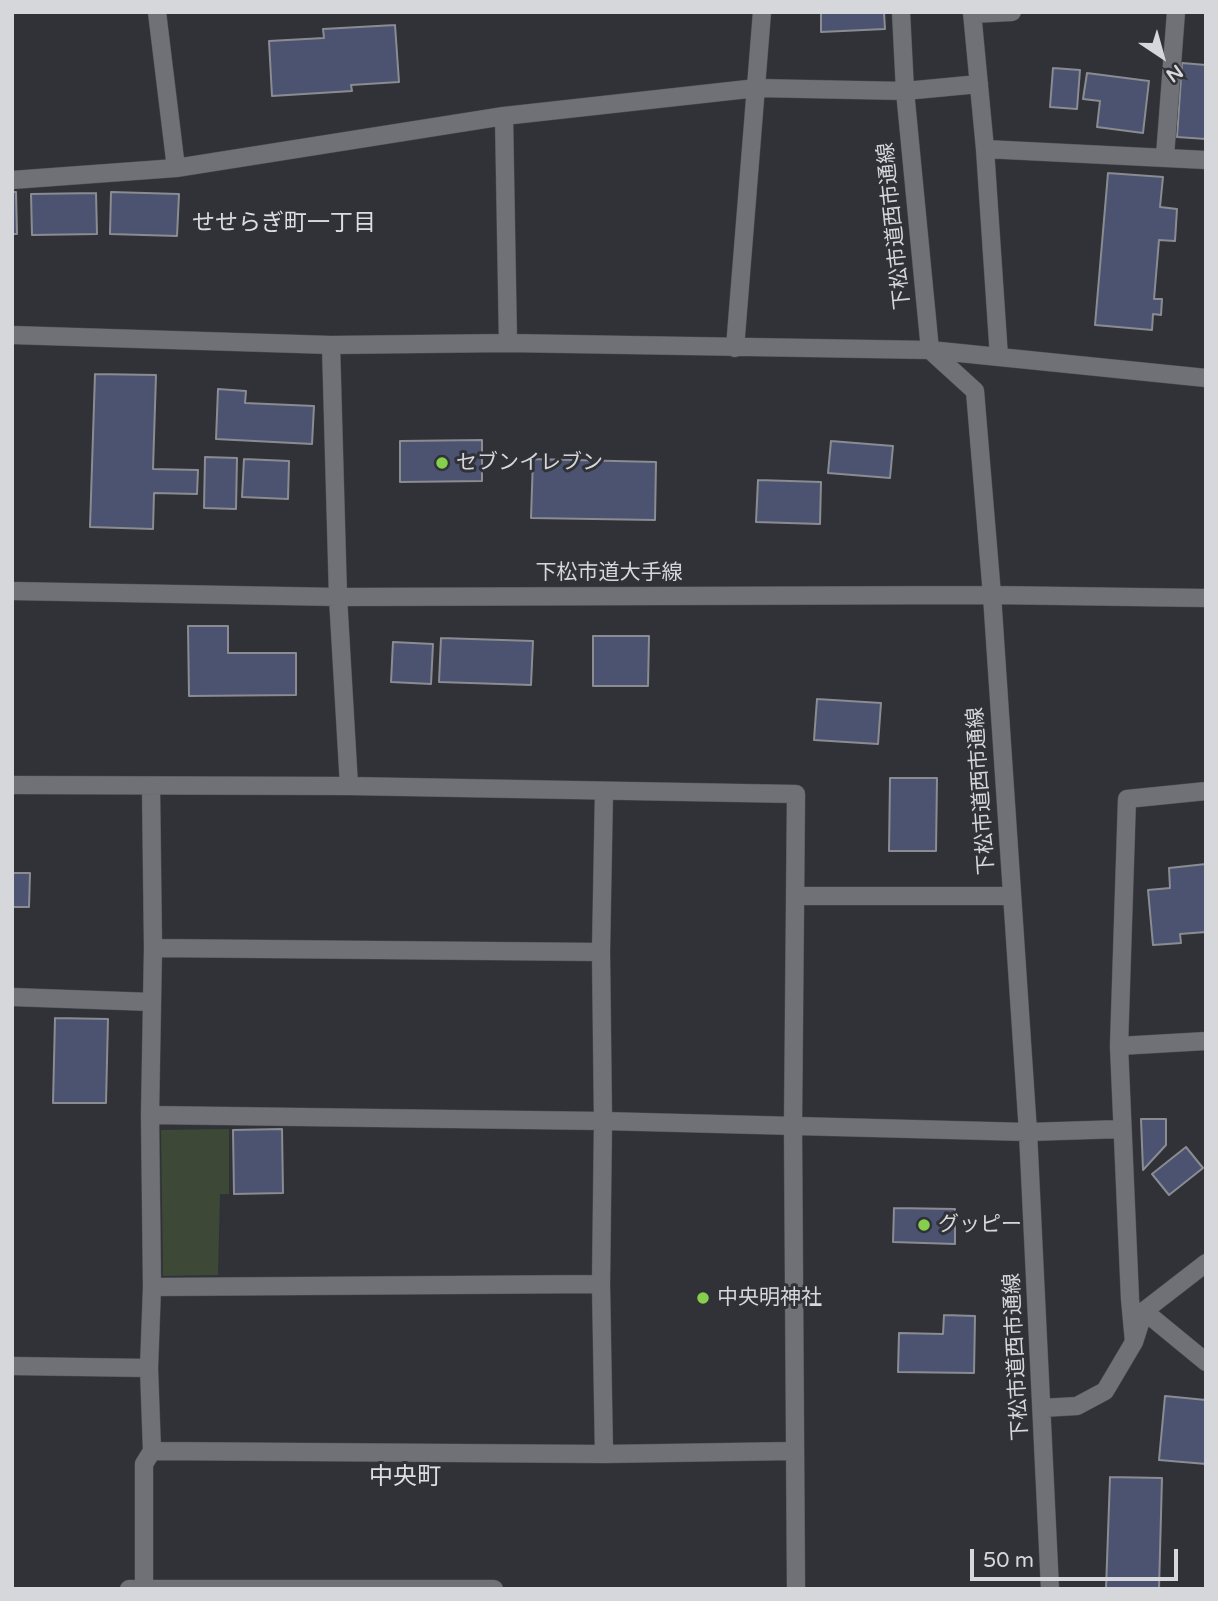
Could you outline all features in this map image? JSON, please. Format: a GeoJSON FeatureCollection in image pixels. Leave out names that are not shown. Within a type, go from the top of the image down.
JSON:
{"type":"FeatureCollection","features":[{"type":"Feature","properties":{"kind":"street"},"geometry":{"type":"LineString","coordinates":[[158,12],[176,168]]}},
{"type":"Feature","properties":{"kind":"street"},"geometry":{"type":"LineString","coordinates":[[735,348],[762,12]]}},
{"type":"Feature","properties":{"kind":"street","name":"下松市道西市通線"},"geometry":{"type":"LineString","coordinates":[[901,12],[905,91],[930,351],[975,391],[992,595],[1028,1132],[1050,1589]]}},
{"type":"Feature","properties":{"kind":"street"},"geometry":{"type":"LineString","coordinates":[[999,357],[985,149],[972,13],[1012,12]]}},
{"type":"Feature","properties":{"kind":"street"},"geometry":{"type":"LineString","coordinates":[[1165,156],[1176,12]]}},
{"type":"Feature","properties":{"kind":"street"},"geometry":{"type":"LineString","coordinates":[[12,180],[176,168],[504,116],[757,88],[905,91],[979,83]]}},
{"type":"Feature","properties":{"kind":"street"},"geometry":{"type":"LineString","coordinates":[[504,116],[508,343]]}},
{"type":"Feature","properties":{"kind":"street"},"geometry":{"type":"LineString","coordinates":[[985,149],[1206,159]]}},
{"type":"Feature","properties":{"kind":"street"},"geometry":{"type":"LineString","coordinates":[[12,335],[331,345],[508,343],[930,351],[1206,377]]}},
{"type":"Feature","properties":{"kind":"street"},"geometry":{"type":"LineString","coordinates":[[331,345],[338,597],[349,786]]}},
{"type":"Feature","properties":{"kind":"street","name":"下松市道大手線"},"geometry":{"type":"LineString","coordinates":[[12,591],[338,597],[992,595],[1206,598]]}},
{"type":"Feature","properties":{"kind":"street"},"geometry":{"type":"LineString","coordinates":[[12,785],[349,786],[796,794],[793,1127],[796,1589]]}},
{"type":"Feature","properties":{"kind":"street"},"geometry":{"type":"LineString","coordinates":[[144,1588],[144,1464],[152,1451],[149,1368],[152,1287],[151,786]]}},
{"type":"Feature","properties":{"kind":"street"},"geometry":{"type":"LineString","coordinates":[[604,791],[600,1284],[604,1454]]}},
{"type":"Feature","properties":{"kind":"street"},"geometry":{"type":"LineString","coordinates":[[1134,1342],[1119,1046],[1127,799],[1206,791]]}},
{"type":"Feature","properties":{"kind":"street"},"geometry":{"type":"LineString","coordinates":[[796,896],[1012,896]]}},
{"type":"Feature","properties":{"kind":"street"},"geometry":{"type":"LineString","coordinates":[[153,948],[601,952]]}},
{"type":"Feature","properties":{"kind":"street"},"geometry":{"type":"LineString","coordinates":[[12,997],[152,1002]]}},
{"type":"Feature","properties":{"kind":"street"},"geometry":{"type":"LineString","coordinates":[[1119,1046],[1206,1041]]}},
{"type":"Feature","properties":{"kind":"street"},"geometry":{"type":"LineString","coordinates":[[150,1115],[603,1121],[1028,1132],[1122,1129]]}},
{"type":"Feature","properties":{"kind":"street"},"geometry":{"type":"LineString","coordinates":[[1042,1408],[1077,1406],[1105,1391],[1134,1342],[1144,1311],[1206,1263]]}},
{"type":"Feature","properties":{"kind":"street"},"geometry":{"type":"LineString","coordinates":[[152,1287],[600,1284]]}},
{"type":"Feature","properties":{"kind":"street"},"geometry":{"type":"LineString","coordinates":[[1144,1311],[1206,1362]]}},
{"type":"Feature","properties":{"kind":"street"},"geometry":{"type":"LineString","coordinates":[[12,1366],[149,1368]]}},
{"type":"Feature","properties":{"kind":"street"},"geometry":{"type":"LineString","coordinates":[[152,1451],[604,1454],[794,1451]]}},
{"type":"Feature","properties":{"kind":"street"},"geometry":{"type":"LineString","coordinates":[[129,1589],[494,1589]]}},
{"type":"Feature","properties":{"kind":"green space"},"geometry":{"type":"Polygon","coordinates":[[[229,1129],[229,1194],[220,1194],[218,1275],[163,1276],[161,1130],[229,1129]]]}},
{"type":"Feature","properties":{"kind":"building"},"geometry":{"type":"Polygon","coordinates":[[[821,12],[884,12],[885,29],[821,32],[821,12]]]}},
{"type":"Feature","properties":{"kind":"building"},"geometry":{"type":"Polygon","coordinates":[[[395,25],[399,82],[351,85],[352,91],[272,96],[269,41],[324,38],[323,29],[395,25]]]}},
{"type":"Feature","properties":{"kind":"building"},"geometry":{"type":"Polygon","coordinates":[[[1182,63],[1206,65],[1206,139],[1177,137],[1182,63]]]}},
{"type":"Feature","properties":{"kind":"building"},"geometry":{"type":"Polygon","coordinates":[[[1053,68],[1080,70],[1077,109],[1050,107],[1053,68]]]}},
{"type":"Feature","properties":{"kind":"building"},"geometry":{"type":"Polygon","coordinates":[[[1087,73],[1149,81],[1143,133],[1097,127],[1100,101],[1083,99],[1087,73]]]}},
{"type":"Feature","properties":{"kind":"building"},"geometry":{"type":"Polygon","coordinates":[[[1108,173],[1163,177],[1160,207],[1177,209],[1175,241],[1159,240],[1154,299],[1162,299],[1161,315],[1153,314],[1152,330],[1095,325],[1108,173]]]}},
{"type":"Feature","properties":{"kind":"building"},"geometry":{"type":"Polygon","coordinates":[[[12,192],[16,192],[17,234],[12,234],[12,192]]]}},
{"type":"Feature","properties":{"kind":"building"},"geometry":{"type":"Polygon","coordinates":[[[111,192],[179,194],[177,236],[110,234],[111,192]]]}},
{"type":"Feature","properties":{"kind":"building"},"geometry":{"type":"Polygon","coordinates":[[[96,193],[97,234],[32,235],[31,194],[96,193]]]}},
{"type":"Feature","properties":{"kind":"building"},"geometry":{"type":"Polygon","coordinates":[[[95,374],[156,375],[153,469],[198,470],[197,494],[154,493],[153,529],[90,527],[95,374]]]}},
{"type":"Feature","properties":{"kind":"building"},"geometry":{"type":"Polygon","coordinates":[[[218,389],[246,391],[245,403],[314,406],[312,444],[216,439],[218,389]]]}},
{"type":"Feature","properties":{"kind":"building"},"geometry":{"type":"Polygon","coordinates":[[[482,440],[482,481],[400,482],[400,441],[482,440]]]}},
{"type":"Feature","properties":{"kind":"building"},"geometry":{"type":"Polygon","coordinates":[[[831,441],[893,446],[890,478],[828,473],[831,441]]]}},
{"type":"Feature","properties":{"kind":"building"},"geometry":{"type":"Polygon","coordinates":[[[205,457],[237,458],[236,509],[204,508],[205,457]]]}},
{"type":"Feature","properties":{"kind":"building"},"geometry":{"type":"Polygon","coordinates":[[[244,459],[289,461],[288,499],[242,497],[244,459]]]}},
{"type":"Feature","properties":{"kind":"building"},"geometry":{"type":"Polygon","coordinates":[[[533,459],[656,462],[655,520],[531,518],[533,459]]]}},
{"type":"Feature","properties":{"kind":"building"},"geometry":{"type":"Polygon","coordinates":[[[758,480],[821,482],[820,524],[756,522],[758,480]]]}},
{"type":"Feature","properties":{"kind":"building"},"geometry":{"type":"Polygon","coordinates":[[[188,626],[228,626],[228,653],[296,653],[296,695],[189,696],[188,626]]]}},
{"type":"Feature","properties":{"kind":"building"},"geometry":{"type":"Polygon","coordinates":[[[593,636],[649,636],[648,686],[593,686],[593,636]]]}},
{"type":"Feature","properties":{"kind":"building"},"geometry":{"type":"Polygon","coordinates":[[[441,638],[533,641],[531,685],[439,682],[441,638]]]}},
{"type":"Feature","properties":{"kind":"building"},"geometry":{"type":"Polygon","coordinates":[[[393,642],[433,644],[431,684],[391,682],[393,642]]]}},
{"type":"Feature","properties":{"kind":"building"},"geometry":{"type":"Polygon","coordinates":[[[817,699],[881,703],[878,744],[814,740],[817,699]]]}},
{"type":"Feature","properties":{"kind":"building"},"geometry":{"type":"Polygon","coordinates":[[[890,778],[937,778],[936,851],[889,851],[890,778]]]}},
{"type":"Feature","properties":{"kind":"building"},"geometry":{"type":"Polygon","coordinates":[[[1206,864],[1206,932],[1180,934],[1181,943],[1153,945],[1148,890],[1170,888],[1169,868],[1206,864]]]}},
{"type":"Feature","properties":{"kind":"building"},"geometry":{"type":"Polygon","coordinates":[[[12,873],[30,873],[29,907],[12,907],[12,873]]]}},
{"type":"Feature","properties":{"kind":"building"},"geometry":{"type":"Polygon","coordinates":[[[55,1018],[108,1019],[106,1103],[53,1103],[55,1018]]]}},
{"type":"Feature","properties":{"kind":"building"},"geometry":{"type":"Polygon","coordinates":[[[1141,1119],[1166,1119],[1166,1145],[1143,1170],[1141,1119]]]}},
{"type":"Feature","properties":{"kind":"building"},"geometry":{"type":"Polygon","coordinates":[[[282,1129],[283,1193],[234,1194],[233,1130],[282,1129]]]}},
{"type":"Feature","properties":{"kind":"building"},"geometry":{"type":"Polygon","coordinates":[[[1186,1147],[1203,1168],[1169,1195],[1152,1174],[1186,1147]]]}},
{"type":"Feature","properties":{"kind":"building","name":"グッピー"},"geometry":{"type":"Polygon","coordinates":[[[894,1208],[955,1209],[955,1244],[893,1242],[894,1208]]]}},
{"type":"Feature","properties":{"kind":"building"},"geometry":{"type":"Polygon","coordinates":[[[944,1315],[975,1316],[974,1373],[898,1372],[899,1333],[943,1334],[944,1315]]]}},
{"type":"Feature","properties":{"kind":"building"},"geometry":{"type":"Polygon","coordinates":[[[1165,1396],[1206,1400],[1206,1464],[1159,1460],[1165,1396]]]}},
{"type":"Feature","properties":{"kind":"building"},"geometry":{"type":"Polygon","coordinates":[[[1110,1477],[1162,1478],[1159,1589],[1106,1589],[1110,1477]]]}},
{"type":"Feature","properties":{"kind":"place","name":"セブンイレブン"},"geometry":{"type":"Point","coordinates":[442,463]}},
{"type":"Feature","properties":{"kind":"place","name":"グッピー"},"geometry":{"type":"Point","coordinates":[924,1225]}},
{"type":"Feature","properties":{"kind":"place","name":"中央明神社"},"geometry":{"type":"Point","coordinates":[703,1298]}},
{"type":"Feature","properties":{"kind":"district","name":"せせらぎ町一丁目"},"geometry":{"type":"Point","coordinates":[284,224]}},
{"type":"Feature","properties":{"kind":"district","name":"中央町"},"geometry":{"type":"Point","coordinates":[405,1478]}}]}
